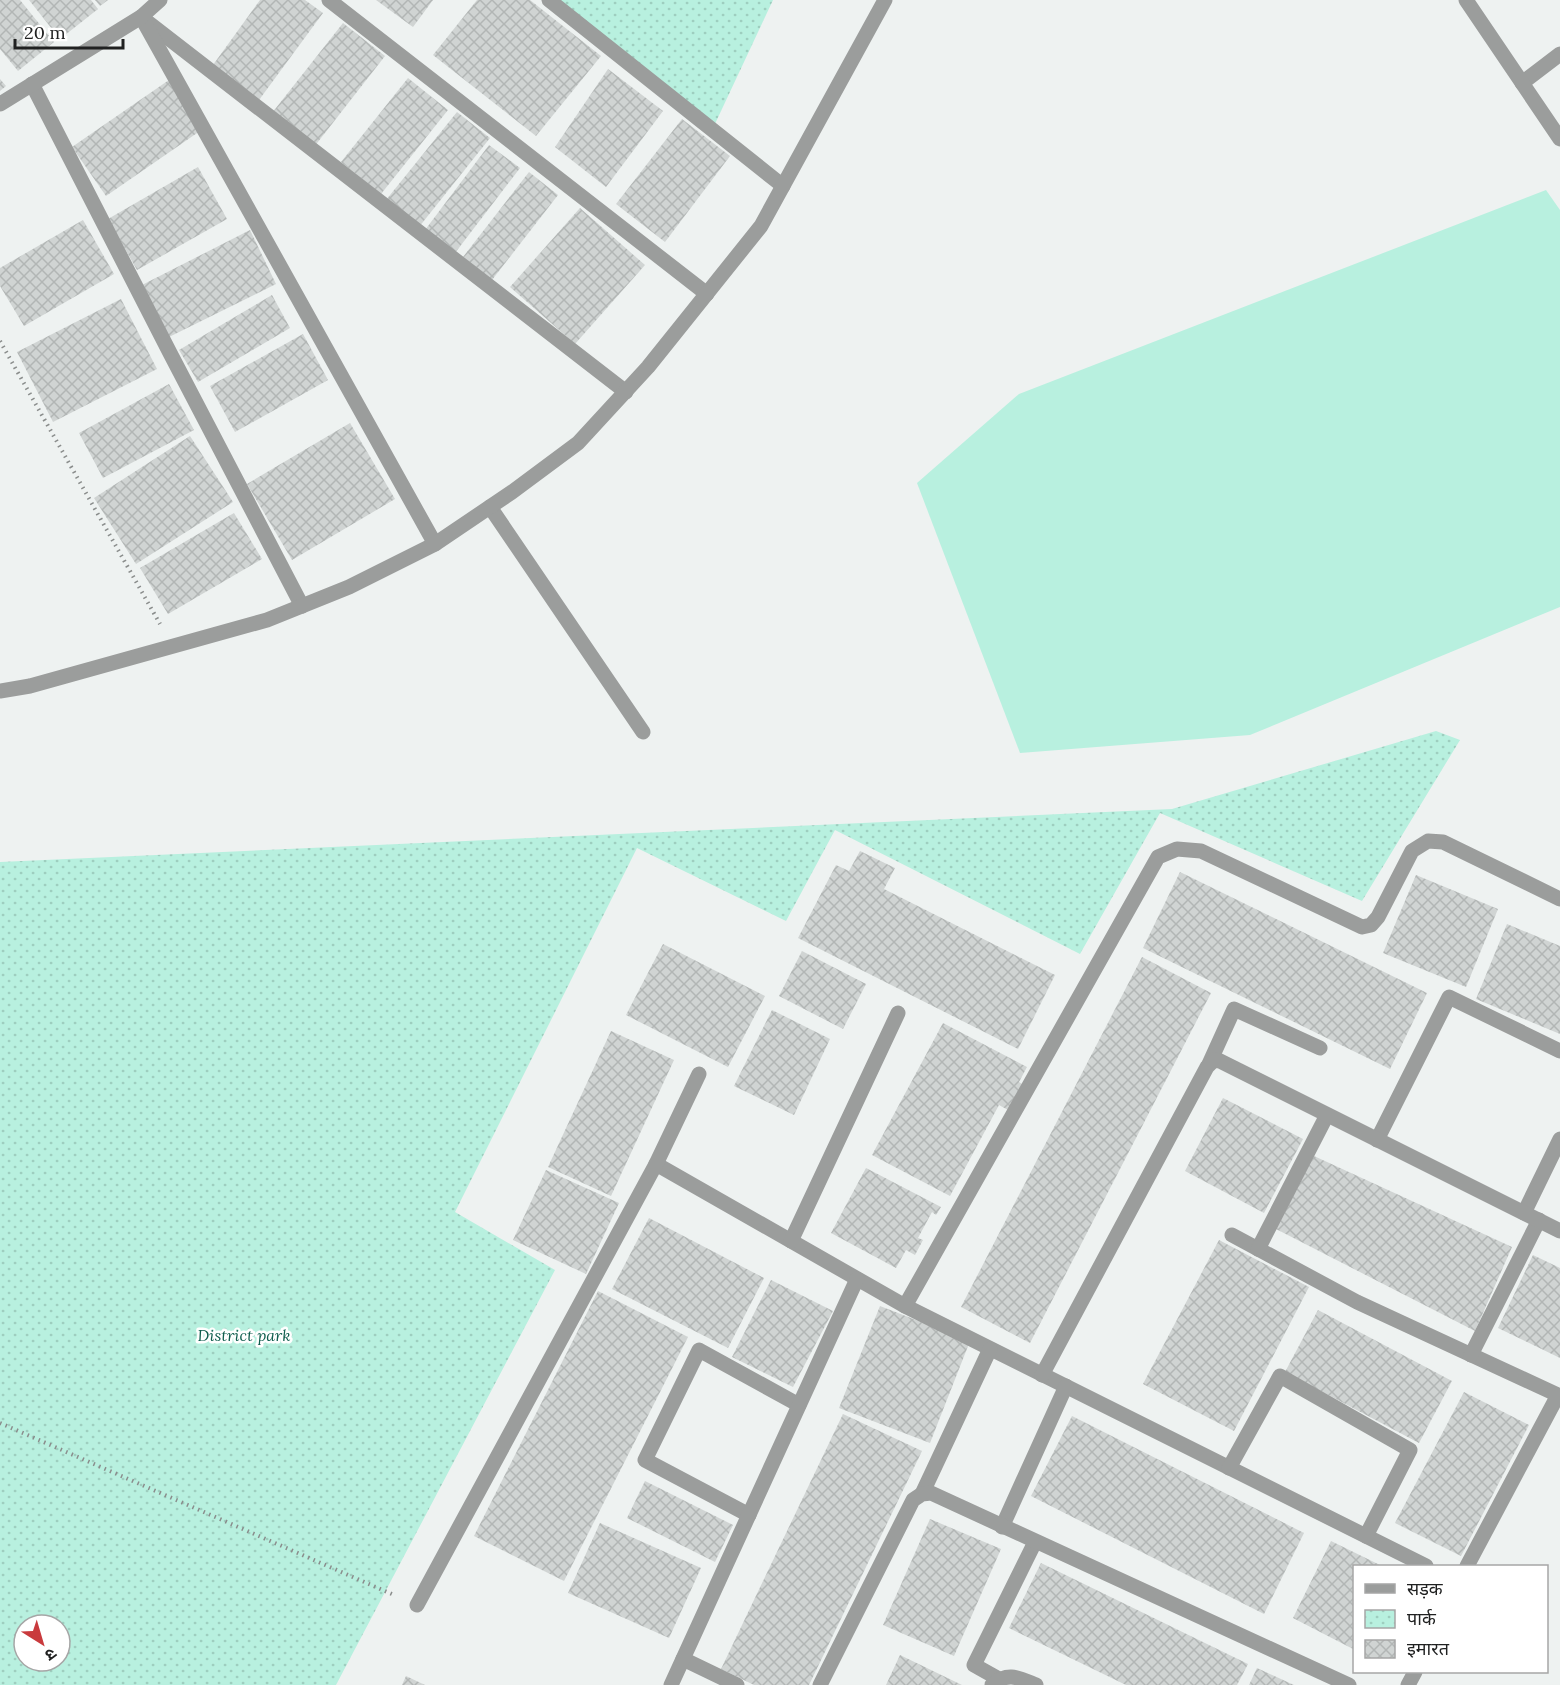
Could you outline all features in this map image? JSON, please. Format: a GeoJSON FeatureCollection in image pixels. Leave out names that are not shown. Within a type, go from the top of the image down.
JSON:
{"type":"FeatureCollection","features":[{"type":"Feature","properties":{"kind":"street"},"geometry":{"type":"LineString","coordinates":[[0,104],[141,17],[160,0]]}},
{"type":"Feature","properties":{"kind":"street"},"geometry":{"type":"LineString","coordinates":[[329,0],[707,294]]}},
{"type":"Feature","properties":{"kind":"street"},"geometry":{"type":"LineString","coordinates":[[549,0],[783,186]]}},
{"type":"Feature","properties":{"kind":"street"},"geometry":{"type":"LineString","coordinates":[[0,691],[30,686],[267,620],[350,587],[435,544],[512,492],[578,443],[648,368],[761,226],[885,0]]}},
{"type":"Feature","properties":{"kind":"street"},"geometry":{"type":"LineString","coordinates":[[1466,0],[1560,140]]}},
{"type":"Feature","properties":{"kind":"street"},"geometry":{"type":"LineString","coordinates":[[141,17],[626,392]]}},
{"type":"Feature","properties":{"kind":"street"},"geometry":{"type":"LineString","coordinates":[[141,17],[435,544]]}},
{"type":"Feature","properties":{"kind":"street"},"geometry":{"type":"LineString","coordinates":[[1522,83],[1560,54]]}},
{"type":"Feature","properties":{"kind":"street"},"geometry":{"type":"LineString","coordinates":[[32,84],[302,606]]}},
{"type":"Feature","properties":{"kind":"street"},"geometry":{"type":"LineString","coordinates":[[490,507],[643,732]]}},
{"type":"Feature","properties":{"kind":"street"},"geometry":{"type":"LineString","coordinates":[[905,1306],[1158,858],[1177,849],[1201,850],[1362,927],[1371,926],[1378,917],[1412,851],[1428,840],[1443,842],[1560,899]]}},
{"type":"Feature","properties":{"kind":"street"},"geometry":{"type":"LineString","coordinates":[[1377,1140],[1449,997],[1560,1051]]}},
{"type":"Feature","properties":{"kind":"street"},"geometry":{"type":"LineString","coordinates":[[1042,1375],[1209,1064],[1234,1009],[1320,1048]]}},
{"type":"Feature","properties":{"kind":"street"},"geometry":{"type":"LineString","coordinates":[[791,1241],[898,1013]]}},
{"type":"Feature","properties":{"kind":"street"},"geometry":{"type":"LineString","coordinates":[[1209,1064],[1214,1060],[1220,1061],[1560,1231]]}},
{"type":"Feature","properties":{"kind":"street"},"geometry":{"type":"LineString","coordinates":[[417,1605],[656,1164],[699,1074]]}},
{"type":"Feature","properties":{"kind":"street"},"geometry":{"type":"LineString","coordinates":[[1258,1249],[1327,1115]]}},
{"type":"Feature","properties":{"kind":"street"},"geometry":{"type":"LineString","coordinates":[[1524,1213],[1560,1139]]}},
{"type":"Feature","properties":{"kind":"street"},"geometry":{"type":"LineString","coordinates":[[656,1164],[905,1306],[1424,1565]]}},
{"type":"Feature","properties":{"kind":"street"},"geometry":{"type":"LineString","coordinates":[[1471,1355],[1539,1220]]}},
{"type":"Feature","properties":{"kind":"street"},"geometry":{"type":"LineString","coordinates":[[1232,1235],[1357,1302],[1559,1394],[1468,1565]]}},
{"type":"Feature","properties":{"kind":"street"},"geometry":{"type":"LineString","coordinates":[[671,1685],[857,1279]]}},
{"type":"Feature","properties":{"kind":"street"},"geometry":{"type":"LineString","coordinates":[[922,1494],[990,1348]]}},
{"type":"Feature","properties":{"kind":"street"},"geometry":{"type":"LineString","coordinates":[[749,1515],[645,1460],[699,1350],[800,1405]]}},
{"type":"Feature","properties":{"kind":"street"},"geometry":{"type":"LineString","coordinates":[[1229,1468],[1280,1376],[1410,1450],[1366,1536]]}},
{"type":"Feature","properties":{"kind":"street"},"geometry":{"type":"LineString","coordinates":[[1002,1527],[1066,1386]]}},
{"type":"Feature","properties":{"kind":"street"},"geometry":{"type":"LineString","coordinates":[[820,1685],[913,1500],[922,1494],[931,1493],[1349,1685]]}},
{"type":"Feature","properties":{"kind":"street"},"geometry":{"type":"LineString","coordinates":[[1035,1542],[974,1665],[995,1682],[1015,1676],[1036,1685]]}},
{"type":"Feature","properties":{"kind":"street"},"geometry":{"type":"LineString","coordinates":[[683,1659],[737,1685]]}},
{"type":"Feature","properties":{"kind":"path"},"geometry":{"type":"LineString","coordinates":[[0,340],[172,646]]}},
{"type":"Feature","properties":{"kind":"path"},"geometry":{"type":"LineString","coordinates":[[0,1423],[417,1605]]}},
{"type":"Feature","properties":{"kind":"green space"},"geometry":{"type":"Polygon","coordinates":[[[552,0],[773,0],[714,126],[552,0]]]}},
{"type":"Feature","properties":{"kind":"green space"},"geometry":{"type":"Polygon","coordinates":[[[1546,190],[1560,210],[1560,607],[1250,735],[1020,753],[917,483],[1019,394],[1546,190]]]}},
{"type":"Feature","properties":{"kind":"green space","name":"District park"},"geometry":{"type":"Polygon","coordinates":[[[1436,731],[1460,740],[1362,901],[1160,813],[1080,954],[835,830],[786,921],[637,848],[455,1212],[555,1270],[336,1685],[0,1685],[0,862],[1172,809],[1436,731]]]}},
{"type":"Feature","properties":{"kind":"building"},"geometry":{"type":"Polygon","coordinates":[[[0,0],[20,0],[54,42],[18,71],[0,49],[0,0]]]}},
{"type":"Feature","properties":{"kind":"building"},"geometry":{"type":"Polygon","coordinates":[[[29,0],[91,0],[98,9],[60,39],[29,0]]]}},
{"type":"Feature","properties":{"kind":"building"},"geometry":{"type":"Polygon","coordinates":[[[95,0],[108,0],[100,6],[95,0]]]}},
{"type":"Feature","properties":{"kind":"building"},"geometry":{"type":"Polygon","coordinates":[[[260,0],[305,0],[323,13],[259,100],[213,65],[260,0]]]}},
{"type":"Feature","properties":{"kind":"building"},"geometry":{"type":"Polygon","coordinates":[[[376,0],[433,0],[413,27],[376,0]]]}},
{"type":"Feature","properties":{"kind":"building"},"geometry":{"type":"Polygon","coordinates":[[[477,0],[530,0],[601,56],[536,136],[433,55],[477,0]]]}},
{"type":"Feature","properties":{"kind":"building"},"geometry":{"type":"Polygon","coordinates":[[[343,23],[385,56],[314,147],[272,113],[343,23]]]}},
{"type":"Feature","properties":{"kind":"building"},"geometry":{"type":"Polygon","coordinates":[[[608,69],[663,111],[606,187],[555,147],[608,69]]]}},
{"type":"Feature","properties":{"kind":"building"},"geometry":{"type":"Polygon","coordinates":[[[408,78],[448,110],[381,194],[341,162],[408,78]]]}},
{"type":"Feature","properties":{"kind":"building"},"geometry":{"type":"Polygon","coordinates":[[[0,79],[6,86],[0,91],[0,79]]]}},
{"type":"Feature","properties":{"kind":"building"},"geometry":{"type":"Polygon","coordinates":[[[169,80],[200,131],[106,196],[72,147],[169,80]]]}},
{"type":"Feature","properties":{"kind":"building"},"geometry":{"type":"Polygon","coordinates":[[[457,112],[490,138],[419,227],[386,200],[457,112]]]}},
{"type":"Feature","properties":{"kind":"building"},"geometry":{"type":"Polygon","coordinates":[[[682,119],[730,156],[665,242],[616,204],[682,119]]]}},
{"type":"Feature","properties":{"kind":"building"},"geometry":{"type":"Polygon","coordinates":[[[489,145],[520,168],[455,253],[425,230],[489,145]]]}},
{"type":"Feature","properties":{"kind":"building"},"geometry":{"type":"Polygon","coordinates":[[[198,167],[227,219],[137,270],[108,219],[198,167]]]}},
{"type":"Feature","properties":{"kind":"building"},"geometry":{"type":"Polygon","coordinates":[[[529,172],[558,195],[492,280],[463,257],[529,172]]]}},
{"type":"Feature","properties":{"kind":"building"},"geometry":{"type":"Polygon","coordinates":[[[580,208],[645,265],[575,344],[510,287],[580,208]]]}},
{"type":"Feature","properties":{"kind":"building"},"geometry":{"type":"Polygon","coordinates":[[[83,220],[114,274],[24,326],[0,286],[0,268],[83,220]]]}},
{"type":"Feature","properties":{"kind":"building"},"geometry":{"type":"Polygon","coordinates":[[[250,230],[276,284],[169,337],[142,285],[250,230]]]}},
{"type":"Feature","properties":{"kind":"building"},"geometry":{"type":"Polygon","coordinates":[[[272,295],[290,328],[198,382],[179,350],[272,295]]]}},
{"type":"Feature","properties":{"kind":"building"},"geometry":{"type":"Polygon","coordinates":[[[121,299],[157,369],[53,422],[17,352],[121,299]]]}},
{"type":"Feature","properties":{"kind":"building"},"geometry":{"type":"Polygon","coordinates":[[[303,334],[328,380],[235,432],[210,386],[303,334]]]}},
{"type":"Feature","properties":{"kind":"building"},"geometry":{"type":"Polygon","coordinates":[[[169,384],[194,430],[103,478],[79,433],[169,384]]]}},
{"type":"Feature","properties":{"kind":"building"},"geometry":{"type":"Polygon","coordinates":[[[350,423],[395,499],[292,560],[247,484],[350,423]]]}},
{"type":"Feature","properties":{"kind":"building"},"geometry":{"type":"Polygon","coordinates":[[[190,436],[233,502],[136,564],[94,498],[190,436]]]}},
{"type":"Feature","properties":{"kind":"building"},"geometry":{"type":"Polygon","coordinates":[[[234,513],[262,559],[168,614],[140,568],[234,513]]]}},
{"type":"Feature","properties":{"kind":"building"},"geometry":{"type":"Polygon","coordinates":[[[860,851],[895,868],[884,889],[1055,975],[1018,1049],[798,938],[836,865],[849,871],[860,851]]]}},
{"type":"Feature","properties":{"kind":"building"},"geometry":{"type":"Polygon","coordinates":[[[1180,872],[1427,993],[1390,1069],[1143,948],[1180,872]]]}},
{"type":"Feature","properties":{"kind":"building"},"geometry":{"type":"Polygon","coordinates":[[[1416,875],[1498,909],[1466,987],[1383,953],[1416,875]]]}},
{"type":"Feature","properties":{"kind":"building"},"geometry":{"type":"Polygon","coordinates":[[[1507,924],[1560,946],[1560,1034],[1476,999],[1507,924]]]}},
{"type":"Feature","properties":{"kind":"building"},"geometry":{"type":"Polygon","coordinates":[[[663,944],[765,996],[728,1067],[626,1015],[663,944]]]}},
{"type":"Feature","properties":{"kind":"building"},"geometry":{"type":"Polygon","coordinates":[[[802,951],[866,984],[843,1029],[779,996],[802,951]]]}},
{"type":"Feature","properties":{"kind":"building"},"geometry":{"type":"Polygon","coordinates":[[[1142,957],[1211,993],[1030,1343],[961,1307],[1142,957]]]}},
{"type":"Feature","properties":{"kind":"building"},"geometry":{"type":"Polygon","coordinates":[[[772,1010],[830,1039],[794,1115],[734,1086],[772,1010]]]}},
{"type":"Feature","properties":{"kind":"building"},"geometry":{"type":"Polygon","coordinates":[[[943,1023],[1027,1067],[1019,1082],[1022,1084],[1008,1110],[999,1105],[950,1196],[872,1155],[943,1023]]]}},
{"type":"Feature","properties":{"kind":"building"},"geometry":{"type":"Polygon","coordinates":[[[611,1031],[674,1060],[611,1196],[548,1167],[611,1031]]]}},
{"type":"Feature","properties":{"kind":"building"},"geometry":{"type":"Polygon","coordinates":[[[1223,1098],[1303,1139],[1264,1213],[1185,1171],[1223,1098]]]}},
{"type":"Feature","properties":{"kind":"building"},"geometry":{"type":"Polygon","coordinates":[[[1314,1156],[1512,1247],[1475,1331],[1276,1229],[1314,1156]]]}},
{"type":"Feature","properties":{"kind":"building"},"geometry":{"type":"Polygon","coordinates":[[[866,1168],[941,1207],[936,1215],[932,1212],[918,1238],[923,1240],[915,1255],[906,1250],[896,1268],[831,1233],[866,1168]]]}},
{"type":"Feature","properties":{"kind":"building"},"geometry":{"type":"Polygon","coordinates":[[[546,1170],[619,1203],[586,1274],[513,1240],[546,1170]]]}},
{"type":"Feature","properties":{"kind":"building"},"geometry":{"type":"Polygon","coordinates":[[[649,1218],[764,1278],[728,1348],[612,1289],[649,1218]]]}},
{"type":"Feature","properties":{"kind":"building"},"geometry":{"type":"Polygon","coordinates":[[[1219,1240],[1309,1287],[1234,1431],[1143,1384],[1219,1240]]]}},
{"type":"Feature","properties":{"kind":"building"},"geometry":{"type":"Polygon","coordinates":[[[1533,1255],[1560,1268],[1560,1358],[1498,1328],[1533,1255]]]}},
{"type":"Feature","properties":{"kind":"building"},"geometry":{"type":"Polygon","coordinates":[[[771,1280],[833,1311],[793,1387],[732,1357],[771,1280]]]}},
{"type":"Feature","properties":{"kind":"building"},"geometry":{"type":"Polygon","coordinates":[[[598,1291],[688,1337],[564,1581],[474,1536],[598,1291]]]}},
{"type":"Feature","properties":{"kind":"building"},"geometry":{"type":"Polygon","coordinates":[[[880,1306],[970,1341],[930,1443],[839,1408],[880,1306]]]}},
{"type":"Feature","properties":{"kind":"building"},"geometry":{"type":"Polygon","coordinates":[[[1318,1310],[1452,1381],[1419,1443],[1285,1372],[1318,1310]]]}},
{"type":"Feature","properties":{"kind":"building"},"geometry":{"type":"Polygon","coordinates":[[[1464,1392],[1529,1425],[1461,1556],[1395,1523],[1464,1392]]]}},
{"type":"Feature","properties":{"kind":"building"},"geometry":{"type":"Polygon","coordinates":[[[843,1414],[922,1451],[809,1685],[754,1685],[721,1669],[843,1414]]]}},
{"type":"Feature","properties":{"kind":"building"},"geometry":{"type":"Polygon","coordinates":[[[1072,1416],[1304,1533],[1264,1614],[1031,1496],[1072,1416]]]}},
{"type":"Feature","properties":{"kind":"building"},"geometry":{"type":"Polygon","coordinates":[[[645,1481],[733,1525],[715,1562],[627,1518],[645,1481]]]}},
{"type":"Feature","properties":{"kind":"building"},"geometry":{"type":"Polygon","coordinates":[[[930,1519],[1001,1549],[954,1656],[883,1625],[930,1519]]]}},
{"type":"Feature","properties":{"kind":"building"},"geometry":{"type":"Polygon","coordinates":[[[600,1523],[701,1568],[669,1638],[568,1593],[600,1523]]]}},
{"type":"Feature","properties":{"kind":"building"},"geometry":{"type":"Polygon","coordinates":[[[1331,1541],[1380,1565],[1353,1565],[1353,1649],[1293,1618],[1331,1541]]]}},
{"type":"Feature","properties":{"kind":"building"},"geometry":{"type":"Polygon","coordinates":[[[1041,1563],[1248,1664],[1237,1685],[1126,1685],[1009,1628],[1041,1563]]]}},
{"type":"Feature","properties":{"kind":"building"},"geometry":{"type":"Polygon","coordinates":[[[900,1655],[962,1685],[886,1685],[900,1655]]]}},
{"type":"Feature","properties":{"kind":"building"},"geometry":{"type":"Polygon","coordinates":[[[1257,1668],[1294,1685],[1249,1685],[1257,1668]]]}},
{"type":"Feature","properties":{"kind":"building"},"geometry":{"type":"Polygon","coordinates":[[[406,1676],[425,1685],[402,1685],[406,1676]]]}}]}
